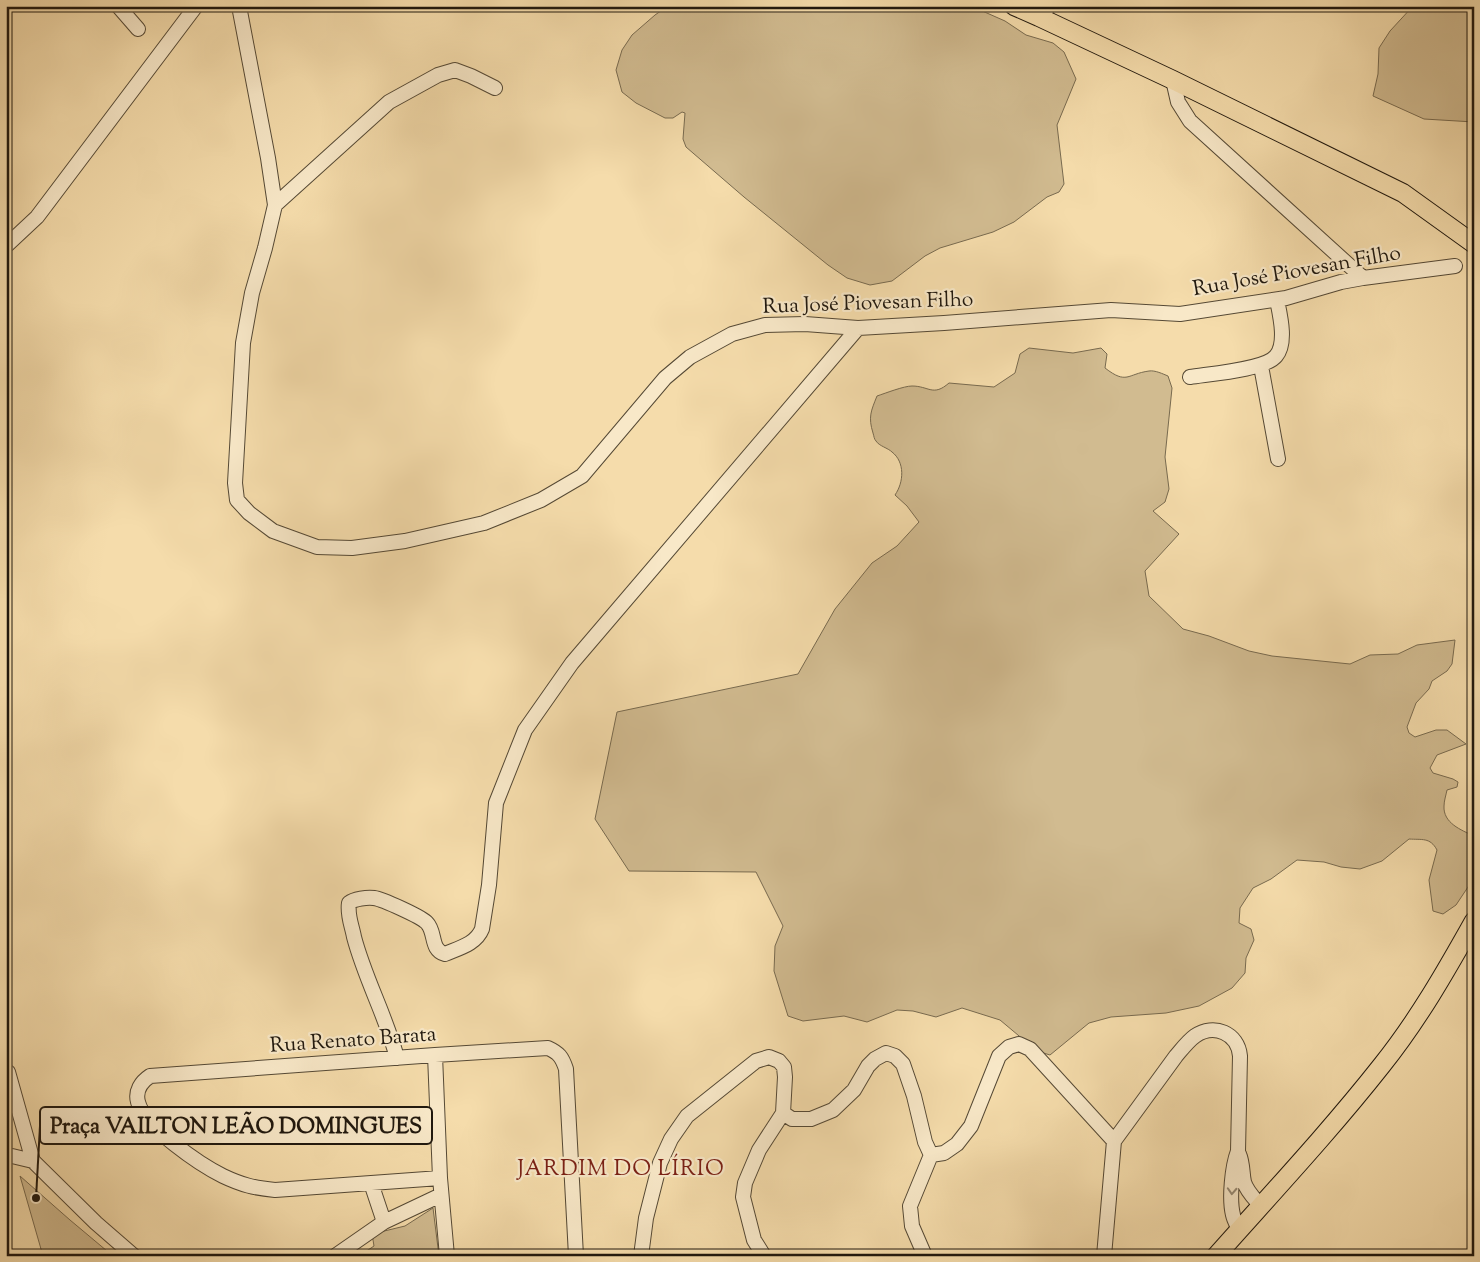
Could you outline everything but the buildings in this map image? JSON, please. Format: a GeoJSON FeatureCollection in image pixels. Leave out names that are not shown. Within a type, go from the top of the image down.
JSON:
{"type":"FeatureCollection","features":[{"type":"Feature","properties":{"kind":"main road"},"geometry":{"type":"LineString","coordinates":[[1014,6],[1044,11],[1173,80],[1403,193],[1474,244]]}},
{"type":"Feature","properties":{"kind":"main road"},"geometry":{"type":"LineString","coordinates":[[1216,1256],[1383,1064],[1438,986],[1474,921]]}},
{"type":"Feature","properties":{"kind":"street"},"geometry":{"type":"LineString","coordinates":[[118,6],[138,29]]}},
{"type":"Feature","properties":{"kind":"street"},"geometry":{"type":"LineString","coordinates":[[6,246],[37,217],[196,6]]}},
{"type":"Feature","properties":{"kind":"street","name":"Rua José Piovesan Filho"},"geometry":{"type":"LineString","coordinates":[[239,6],[275,205],[252,293],[243,343],[235,483],[237,500],[249,513],[273,531],[317,547],[352,548],[405,541],[484,523],[541,500],[582,476],[664,378],[690,357],[732,334],[765,325],[805,324],[858,328],[1111,310],[1180,314],[1276,300],[1341,282],[1363,278],[1455,266]]}},
{"type":"Feature","properties":{"kind":"street"},"geometry":{"type":"LineString","coordinates":[[275,205],[389,102],[438,75],[455,70],[496,88]]}},
{"type":"Feature","properties":{"kind":"street"},"geometry":{"type":"LineString","coordinates":[[1173,80],[1178,102],[1190,121],[1363,278]]}},
{"type":"Feature","properties":{"kind":"street"},"geometry":{"type":"LineString","coordinates":[[1190,376],[1261,366],[1276,357],[1281,344],[1282,320],[1276,300]]}},
{"type":"Feature","properties":{"kind":"street"},"geometry":{"type":"LineString","coordinates":[[397,1058],[392,1038],[360,960],[350,920],[348,903],[352,900],[377,898],[419,918],[426,922],[430,928],[436,949],[442,954],[474,941],[479,936],[482,929],[489,885],[496,803],[525,730],[572,663],[858,328]]}},
{"type":"Feature","properties":{"kind":"street"},"geometry":{"type":"LineString","coordinates":[[1261,366],[1278,459]]}},
{"type":"Feature","properties":{"kind":"street"},"geometry":{"type":"LineString","coordinates":[[1104,1256],[1114,1141],[1185,1045],[1196,1035],[1206,1030],[1217,1030],[1227,1034],[1234,1039],[1240,1048],[1238,1151],[1234,1162],[1232,1203],[1233,1216],[1238,1230]]}},
{"type":"Feature","properties":{"kind":"street"},"geometry":{"type":"LineString","coordinates":[[932,1155],[944,1153],[957,1144],[970,1126],[999,1056],[1009,1047],[1019,1044],[1030,1049],[1114,1141]]}},
{"type":"Feature","properties":{"kind":"street","name":"Rua Renato Barata"},"geometry":{"type":"LineString","coordinates":[[371,1183],[274,1190],[251,1188],[223,1176],[195,1160],[166,1137],[146,1117],[138,1102],[138,1090],[142,1082],[150,1076],[548,1048],[558,1052],[563,1059],[566,1069],[576,1256]]}},
{"type":"Feature","properties":{"kind":"street"},"geometry":{"type":"LineString","coordinates":[[783,1113],[792,1119],[811,1120],[833,1110],[854,1090],[868,1066],[875,1059],[886,1053],[895,1056],[903,1064],[914,1096],[924,1142],[932,1155]]}},
{"type":"Feature","properties":{"kind":"street"},"geometry":{"type":"LineString","coordinates":[[435,1055],[440,1178],[447,1256]]}},
{"type":"Feature","properties":{"kind":"street"},"geometry":{"type":"LineString","coordinates":[[641,1256],[648,1209],[660,1163],[671,1139],[687,1116],[756,1061],[769,1057],[779,1061],[784,1067],[783,1113],[759,1150],[745,1183],[743,1197],[754,1240],[764,1256]]}},
{"type":"Feature","properties":{"kind":"street"},"geometry":{"type":"LineString","coordinates":[[8,1072],[33,1161],[96,1223],[134,1256]]}},
{"type":"Feature","properties":{"kind":"street"},"geometry":{"type":"LineString","coordinates":[[1238,1151],[1242,1161],[1244,1183],[1261,1206]]}},
{"type":"Feature","properties":{"kind":"street"},"geometry":{"type":"LineString","coordinates":[[925,1256],[912,1226],[910,1206],[932,1155]]}},
{"type":"Feature","properties":{"kind":"street"},"geometry":{"type":"LineString","coordinates":[[6,1157],[12,1156],[33,1161]]}},
{"type":"Feature","properties":{"kind":"street"},"geometry":{"type":"LineString","coordinates":[[384,1222],[371,1183],[440,1178]]}},
{"type":"Feature","properties":{"kind":"street"},"geometry":{"type":"LineString","coordinates":[[335,1256],[384,1222],[441,1194]]}},
{"type":"Feature","properties":{"kind":"shaded area"},"geometry":{"type":"Polygon","coordinates":[[[668,6],[971,6],[1005,21],[1026,35],[1053,43],[1064,52],[1076,79],[1057,125],[1064,184],[1059,192],[1047,197],[1014,222],[993,232],[940,248],[925,256],[892,281],[870,285],[847,278],[828,265],[744,197],[686,147],[683,139],[685,113],[682,112],[673,118],[665,118],[636,103],[622,92],[616,70],[622,50],[632,35],[668,6]]]}},
{"type":"Feature","properties":{"kind":"shaded area"},"geometry":{"type":"Polygon","coordinates":[[[1413,6],[1474,6],[1474,122],[1424,119],[1373,96],[1378,74],[1379,48],[1390,31],[1413,6]]]}},
{"type":"Feature","properties":{"kind":"shaded area"},"geometry":{"type":"Polygon","coordinates":[[[1029,348],[1073,353],[1101,348],[1107,354],[1105,368],[1118,376],[1127,377],[1151,371],[1168,376],[1172,388],[1165,457],[1169,489],[1165,502],[1153,511],[1179,534],[1145,571],[1149,596],[1183,629],[1209,636],[1249,651],[1272,656],[1350,664],[1370,655],[1398,654],[1417,645],[1455,640],[1452,664],[1447,671],[1432,681],[1429,689],[1416,703],[1407,727],[1409,733],[1415,737],[1436,730],[1447,730],[1466,744],[1437,755],[1430,768],[1433,773],[1458,782],[1457,787],[1447,790],[1444,812],[1454,825],[1474,836],[1474,878],[1456,905],[1443,914],[1433,911],[1429,880],[1437,850],[1428,841],[1409,839],[1382,861],[1360,869],[1341,867],[1324,862],[1297,860],[1271,879],[1253,888],[1240,908],[1239,923],[1251,929],[1254,940],[1246,958],[1245,973],[1232,988],[1199,1006],[1166,1013],[1111,1017],[1089,1023],[1050,1055],[1037,1051],[1000,1020],[962,1008],[936,1017],[913,1011],[897,1010],[867,1022],[844,1016],[803,1021],[788,1016],[774,971],[775,946],[783,926],[756,872],[629,871],[595,819],[617,712],[798,674],[835,609],[872,563],[897,546],[919,522],[907,506],[895,495],[900,484],[902,472],[899,461],[892,452],[877,443],[874,438],[870,418],[877,396],[909,386],[918,386],[931,390],[939,389],[949,383],[994,387],[1015,373],[1020,354],[1029,348]]]}},
{"type":"Feature","properties":{"kind":"shaded area"},"geometry":{"type":"Polygon","coordinates":[[[20,1176],[70,1220],[113,1256],[43,1256],[20,1176]]]}},
{"type":"Feature","properties":{"kind":"shaded area"},"geometry":{"type":"Polygon","coordinates":[[[433,1208],[439,1256],[359,1256],[374,1246],[372,1234],[405,1226],[433,1208]]]}},
{"type":"Feature","properties":{"kind":"place","name":"Praça VAILTON LEÃO DOMINGUES"},"geometry":{"type":"Point","coordinates":[36,1198]}},
{"type":"Feature","properties":{"kind":"district","name":"JARDIM DO LÍRIO"},"geometry":{"type":"Point","coordinates":[621,1170]}}]}
